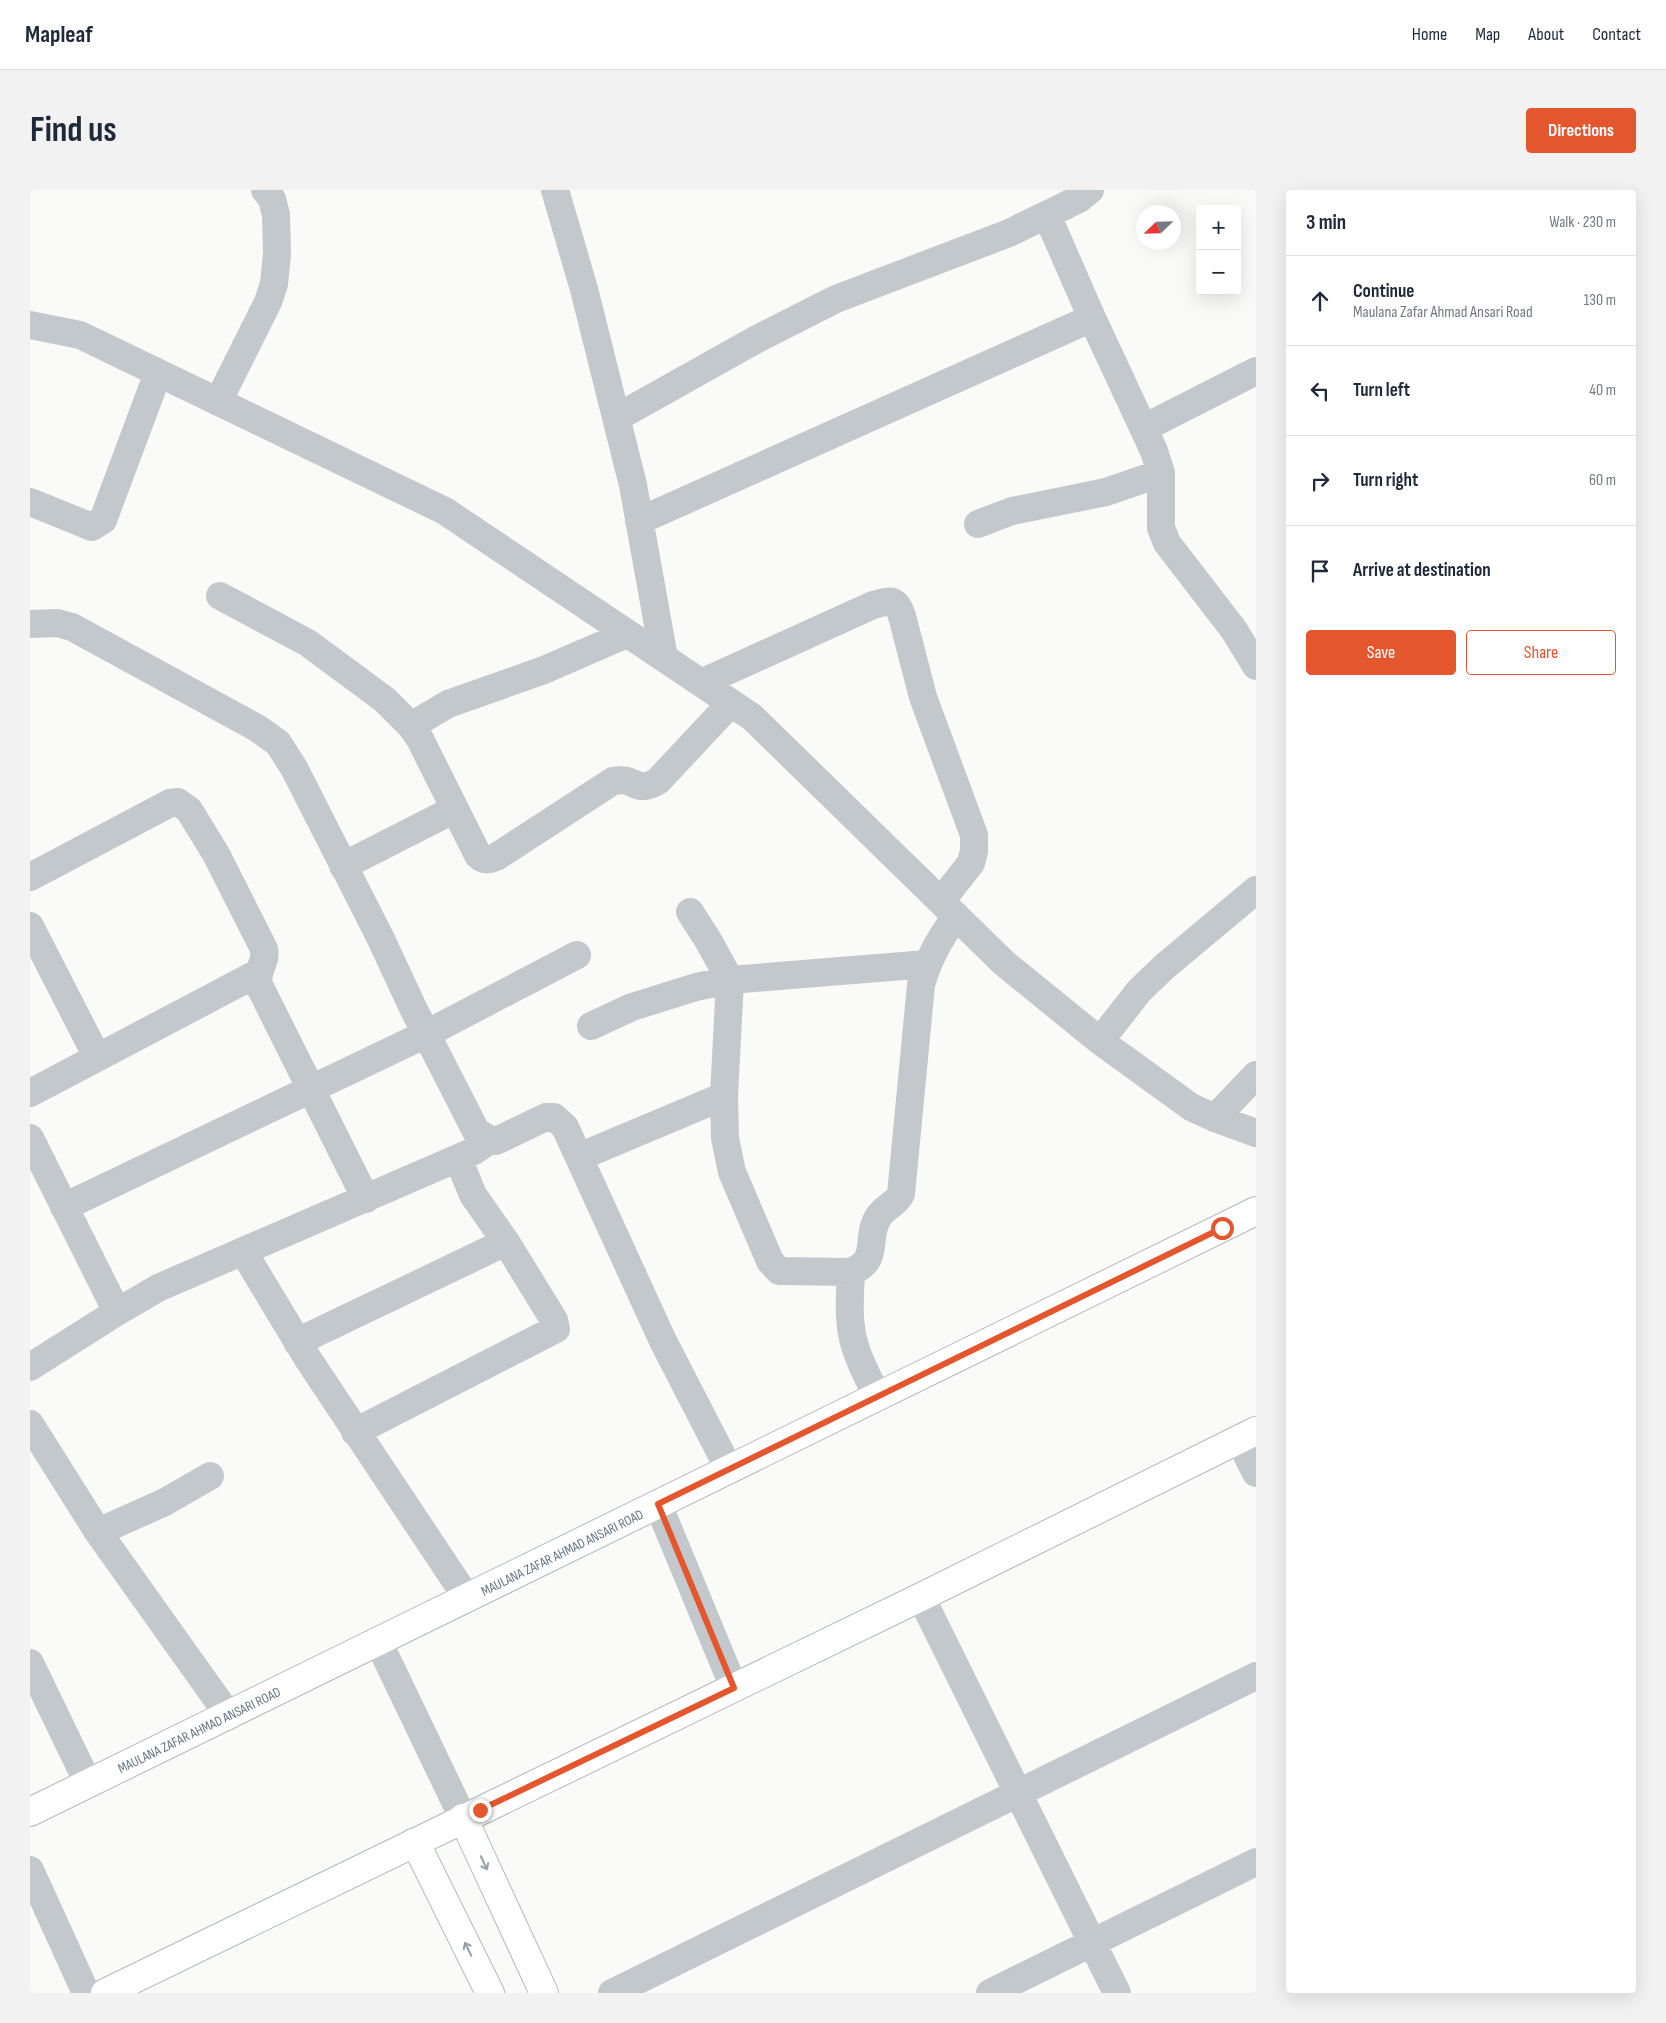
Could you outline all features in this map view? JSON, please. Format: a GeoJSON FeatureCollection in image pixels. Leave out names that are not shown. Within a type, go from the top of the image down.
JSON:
{"type":"FeatureCollection","features":[{"type":"Feature","properties":{"kind":"street"},"geometry":{"type":"LineString","coordinates":[[218,402],[268,302],[274,284],[276,215],[272,199],[265,190]]}},
{"type":"Feature","properties":{"kind":"street"},"geometry":{"type":"LineString","coordinates":[[555,190],[584,289],[633,485],[664,658]]}},
{"type":"Feature","properties":{"kind":"street"},"geometry":{"type":"LineString","coordinates":[[616,418],[757,339],[836,299],[1009,233],[1079,199],[1090,190]]}},
{"type":"Feature","properties":{"kind":"street"},"geometry":{"type":"LineString","coordinates":[[1047,214],[1092,318],[1144,428],[1161,473],[1161,528],[1167,543],[1234,630],[1256,666]]}},
{"type":"Feature","properties":{"kind":"street"},"geometry":{"type":"LineString","coordinates":[[639,521],[1092,318]]}},
{"type":"Feature","properties":{"kind":"street"},"geometry":{"type":"LineString","coordinates":[[30,325],[80,335],[445,511],[752,717],[1004,962],[1100,1041],[1191,1107],[1256,1133]]}},
{"type":"Feature","properties":{"kind":"street"},"geometry":{"type":"LineString","coordinates":[[1144,428],[1256,371]]}},
{"type":"Feature","properties":{"kind":"street"},"geometry":{"type":"LineString","coordinates":[[30,502],[92,527],[98,525],[103,520],[158,373]]}},
{"type":"Feature","properties":{"kind":"street"},"geometry":{"type":"LineString","coordinates":[[978,524],[1012,512],[1106,492],[1161,473]]}},
{"type":"Feature","properties":{"kind":"street"},"geometry":{"type":"LineString","coordinates":[[220,596],[308,643],[385,700],[411,726],[420,739],[478,855],[482,859],[488,860],[496,857],[613,782],[625,780],[642,787],[658,781],[731,703]]}},
{"type":"Feature","properties":{"kind":"street"},"geometry":{"type":"LineString","coordinates":[[690,912],[730,980],[724,1096],[725,1138],[732,1172],[770,1261],[779,1271],[851,1272],[860,1268],[867,1262],[878,1216],[898,1200],[901,1194],[921,985],[948,908],[971,863],[974,850],[974,835],[923,697],[902,616],[895,602],[887,601],[874,605],[701,683]]}},
{"type":"Feature","properties":{"kind":"street"},"geometry":{"type":"LineString","coordinates":[[30,624],[57,623],[72,627],[256,728],[278,743],[294,768],[476,1131],[490,1140],[496,1141],[546,1117],[554,1117],[565,1127],[663,1341],[729,1469]]}},
{"type":"Feature","properties":{"kind":"street"},"geometry":{"type":"LineString","coordinates":[[411,726],[448,704],[544,670],[627,634]]}},
{"type":"Feature","properties":{"kind":"street"},"geometry":{"type":"LineString","coordinates":[[30,876],[170,803],[178,802],[189,810],[216,854],[264,949],[265,957],[258,972],[258,985],[366,1199]]}},
{"type":"Feature","properties":{"kind":"street"},"geometry":{"type":"LineString","coordinates":[[343,866],[455,809]]}},
{"type":"Feature","properties":{"kind":"street"},"geometry":{"type":"LineString","coordinates":[[1100,1041],[1139,991],[1164,967],[1256,890]]}},
{"type":"Feature","properties":{"kind":"street"},"geometry":{"type":"LineString","coordinates":[[30,926],[97,1057]]}},
{"type":"Feature","properties":{"kind":"street"},"geometry":{"type":"LineString","coordinates":[[64,1207],[426,1034],[577,955]]}},
{"type":"Feature","properties":{"kind":"street"},"geometry":{"type":"LineString","coordinates":[[591,1026],[632,1007],[696,987],[730,980],[927,964]]}},
{"type":"Feature","properties":{"kind":"street"},"geometry":{"type":"LineString","coordinates":[[30,1093],[258,972]]}},
{"type":"Feature","properties":{"kind":"street"},"geometry":{"type":"LineString","coordinates":[[1215,1118],[1256,1075]]}},
{"type":"Feature","properties":{"kind":"street"},"geometry":{"type":"LineString","coordinates":[[578,1157],[724,1096]]}},
{"type":"Feature","properties":{"kind":"street"},"geometry":{"type":"LineString","coordinates":[[30,1138],[116,1312]]}},
{"type":"Feature","properties":{"kind":"street"},"geometry":{"type":"LineString","coordinates":[[30,1367],[116,1312],[158,1288],[474,1151],[490,1140]]}},
{"type":"Feature","properties":{"kind":"street"},"geometry":{"type":"LineString","coordinates":[[355,1432],[556,1329],[554,1320],[506,1242],[474,1195],[458,1158]]}},
{"type":"Feature","properties":{"kind":"street","name":"MAULANA ZAFAR AHMAD ANSARI ROAD"},"geometry":{"type":"LineString","coordinates":[[30,1812],[1256,1211]]}},
{"type":"Feature","properties":{"kind":"street"},"geometry":{"type":"LineString","coordinates":[[298,1342],[506,1242]]}},
{"type":"Feature","properties":{"kind":"street"},"geometry":{"type":"LineString","coordinates":[[243,1251],[355,1432],[467,1598]]}},
{"type":"Feature","properties":{"kind":"street"},"geometry":{"type":"LineString","coordinates":[[851,1272],[849,1311],[853,1339],[862,1366],[878,1397]]}},
{"type":"Feature","properties":{"kind":"street"},"geometry":{"type":"LineString","coordinates":[[30,1424],[98,1532],[229,1716]]}},
{"type":"Feature","properties":{"kind":"street"},"geometry":{"type":"LineString","coordinates":[[105,1993],[921,1597],[1248,1435],[1256,1473]]}},
{"type":"Feature","properties":{"kind":"street"},"geometry":{"type":"LineString","coordinates":[[98,1532],[165,1502],[210,1476]]}},
{"type":"Feature","properties":{"kind":"street"},"geometry":{"type":"LineString","coordinates":[[658,1504],[734,1688]]}},
{"type":"Feature","properties":{"kind":"street"},"geometry":{"type":"LineString","coordinates":[[921,1597],[1117,1993]]}},
{"type":"Feature","properties":{"kind":"street"},"geometry":{"type":"LineString","coordinates":[[378,1642],[463,1818],[544,1993]]}},
{"type":"Feature","properties":{"kind":"street"},"geometry":{"type":"LineString","coordinates":[[30,1664],[88,1783]]}},
{"type":"Feature","properties":{"kind":"street"},"geometry":{"type":"LineString","coordinates":[[612,1993],[1256,1676]]}},
{"type":"Feature","properties":{"kind":"street"},"geometry":{"type":"LineString","coordinates":[[415,1842],[490,1993]]}},
{"type":"Feature","properties":{"kind":"street"},"geometry":{"type":"LineString","coordinates":[[990,1993],[1256,1862]]}},
{"type":"Feature","properties":{"kind":"street"},"geometry":{"type":"LineString","coordinates":[[30,1870],[86,1993]]}},
{"type":"Feature","properties":{"kind":"route"},"geometry":{"type":"LineString","coordinates":[[480,1810],[734,1688],[658,1504],[1222,1228]]}}]}
